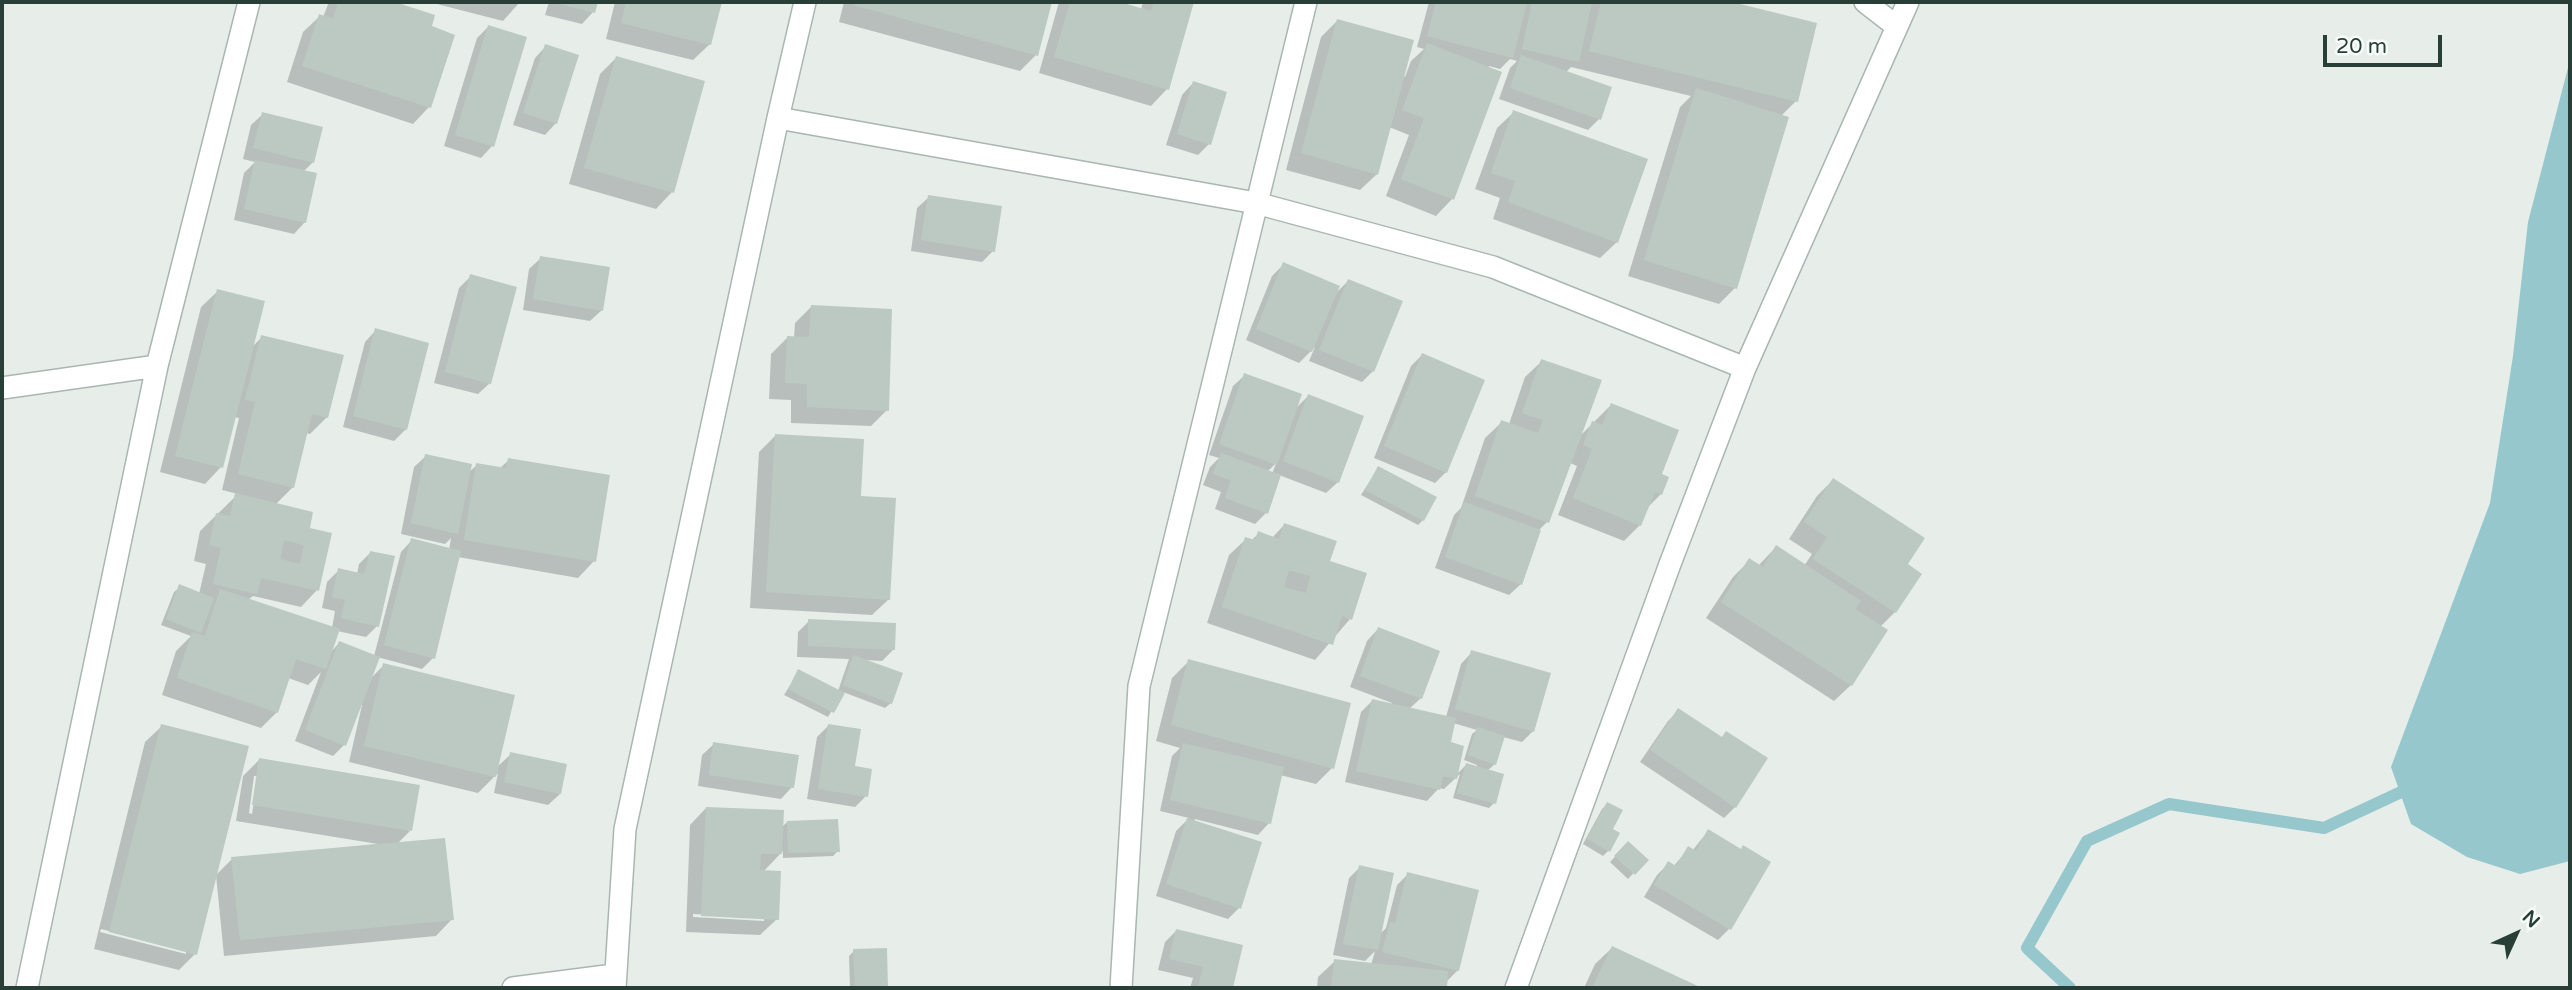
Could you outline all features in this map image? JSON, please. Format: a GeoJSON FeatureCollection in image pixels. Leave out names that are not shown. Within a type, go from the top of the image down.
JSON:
{"type":"FeatureCollection","features":[{"type":"Feature","properties":{"kind":"street"},"geometry":{"type":"LineString","coordinates":[[27,988],[157,366],[250,2]]}},
{"type":"Feature","properties":{"kind":"street"},"geometry":{"type":"LineString","coordinates":[[513,988],[615,981],[625,829],[805,2]]}},
{"type":"Feature","properties":{"kind":"street"},"geometry":{"type":"LineString","coordinates":[[1121,988],[1139,685],[1306,2]]}},
{"type":"Feature","properties":{"kind":"street"},"geometry":{"type":"LineString","coordinates":[[1866,2],[1896,26]]}},
{"type":"Feature","properties":{"kind":"street"},"geometry":{"type":"LineString","coordinates":[[1516,988],[1665,577],[1745,368],[1908,2]]}},
{"type":"Feature","properties":{"kind":"street"},"geometry":{"type":"LineString","coordinates":[[778,118],[1256,203],[1493,267],[1745,368]]}},
{"type":"Feature","properties":{"kind":"street"},"geometry":{"type":"LineString","coordinates":[[2,388],[157,366]]}},
{"type":"Feature","properties":{"kind":"water"},"geometry":{"type":"Polygon","coordinates":[[[2570,60],[2570,861],[2520,874],[2467,857],[2411,824],[2391,767],[2490,503],[2513,356],[2528,222],[2570,60]]]}},
{"type":"Feature","properties":{"kind":"building"},"geometry":{"type":"Polygon","coordinates":[[[338,2],[395,2],[435,15],[432,26],[455,35],[431,108],[302,66],[319,14],[333,19],[338,2]]]}},
{"type":"Feature","properties":{"kind":"building"},"geometry":{"type":"Polygon","coordinates":[[[552,2],[598,2],[595,13],[552,2]]]}},
{"type":"Feature","properties":{"kind":"building"},"geometry":{"type":"Polygon","coordinates":[[[626,2],[722,2],[711,45],[621,23],[626,2]]]}},
{"type":"Feature","properties":{"kind":"building"},"geometry":{"type":"Polygon","coordinates":[[[855,2],[1052,2],[1038,56],[854,5],[855,2]]]}},
{"type":"Feature","properties":{"kind":"building"},"geometry":{"type":"Polygon","coordinates":[[[1070,2],[1120,2],[1151,11],[1154,2],[1194,2],[1169,90],[1054,57],[1070,2]]]}},
{"type":"Feature","properties":{"kind":"building"},"geometry":{"type":"Polygon","coordinates":[[[1436,2],[1527,2],[1513,58],[1427,36],[1436,2]]]}},
{"type":"Feature","properties":{"kind":"building"},"geometry":{"type":"Polygon","coordinates":[[[1532,2],[1592,2],[1579,62],[1522,49],[1532,2]]]}},
{"type":"Feature","properties":{"kind":"building"},"geometry":{"type":"Polygon","coordinates":[[[1601,2],[1732,2],[1817,23],[1798,102],[1589,51],[1601,2]]]}},
{"type":"Feature","properties":{"kind":"building"},"geometry":{"type":"Polygon","coordinates":[[[1337,19],[1414,40],[1378,175],[1301,153],[1337,19]]]}},
{"type":"Feature","properties":{"kind":"building"},"geometry":{"type":"Polygon","coordinates":[[[488,25],[527,37],[494,147],[455,135],[488,25]]]}},
{"type":"Feature","properties":{"kind":"building"},"geometry":{"type":"Polygon","coordinates":[[[1427,43],[1502,72],[1454,200],[1401,179],[1424,118],[1402,110],[1427,43]]]}},
{"type":"Feature","properties":{"kind":"building"},"geometry":{"type":"Polygon","coordinates":[[[545,44],[579,55],[557,124],[523,113],[545,44]]]}},
{"type":"Feature","properties":{"kind":"building"},"geometry":{"type":"Polygon","coordinates":[[[1521,55],[1612,87],[1601,120],[1510,88],[1521,55]]]}},
{"type":"Feature","properties":{"kind":"building"},"geometry":{"type":"Polygon","coordinates":[[[616,56],[705,81],[674,193],[584,168],[616,56]]]}},
{"type":"Feature","properties":{"kind":"building"},"geometry":{"type":"Polygon","coordinates":[[[1193,81],[1227,92],[1211,145],[1177,134],[1193,81]]]}},
{"type":"Feature","properties":{"kind":"building"},"geometry":{"type":"Polygon","coordinates":[[[1696,88],[1789,117],[1737,289],[1644,260],[1696,88]]]}},
{"type":"Feature","properties":{"kind":"building"},"geometry":{"type":"Polygon","coordinates":[[[1513,110],[1648,159],[1618,243],[1508,202],[1515,181],[1491,173],[1513,110]]]}},
{"type":"Feature","properties":{"kind":"building"},"geometry":{"type":"Polygon","coordinates":[[[262,112],[323,127],[314,163],[253,148],[262,112]]]}},
{"type":"Feature","properties":{"kind":"building"},"geometry":{"type":"Polygon","coordinates":[[[255,160],[317,173],[306,223],[244,209],[255,160]]]}},
{"type":"Feature","properties":{"kind":"building"},"geometry":{"type":"Polygon","coordinates":[[[928,195],[1002,206],[995,252],[921,240],[928,195]]]}},
{"type":"Feature","properties":{"kind":"building"},"geometry":{"type":"Polygon","coordinates":[[[540,256],[610,267],[603,311],[533,299],[540,256]]]}},
{"type":"Feature","properties":{"kind":"building"},"geometry":{"type":"Polygon","coordinates":[[[1283,262],[1340,286],[1312,352],[1256,329],[1283,262]]]}},
{"type":"Feature","properties":{"kind":"building"},"geometry":{"type":"Polygon","coordinates":[[[470,274],[517,287],[491,384],[445,372],[470,274]]]}},
{"type":"Feature","properties":{"kind":"building"},"geometry":{"type":"Polygon","coordinates":[[[1348,279],[1403,301],[1374,372],[1319,350],[1348,279]]]}},
{"type":"Feature","properties":{"kind":"building"},"geometry":{"type":"Polygon","coordinates":[[[217,289],[265,301],[223,468],[175,456],[217,289]]]}},
{"type":"Feature","properties":{"kind":"building"},"geometry":{"type":"Polygon","coordinates":[[[811,305],[892,309],[889,411],[807,407],[807,384],[785,383],[787,336],[809,337],[811,305]]]}},
{"type":"Feature","properties":{"kind":"building"},"geometry":{"type":"Polygon","coordinates":[[[375,328],[429,343],[407,430],[353,416],[375,328]]]}},
{"type":"Feature","properties":{"kind":"building"},"geometry":{"type":"Polygon","coordinates":[[[261,335],[344,355],[328,418],[312,414],[294,488],[238,474],[255,402],[245,400],[261,335]]]}},
{"type":"Feature","properties":{"kind":"building"},"geometry":{"type":"Polygon","coordinates":[[[1422,353],[1485,380],[1447,473],[1384,446],[1422,353]]]}},
{"type":"Feature","properties":{"kind":"building"},"geometry":{"type":"Polygon","coordinates":[[[1541,359],[1602,380],[1549,523],[1475,496],[1501,420],[1538,433],[1543,420],[1522,413],[1541,359]]]}},
{"type":"Feature","properties":{"kind":"building"},"geometry":{"type":"Polygon","coordinates":[[[1244,373],[1302,394],[1277,465],[1219,444],[1244,373]]]}},
{"type":"Feature","properties":{"kind":"building"},"geometry":{"type":"Polygon","coordinates":[[[1308,394],[1364,416],[1339,483],[1283,461],[1308,394]]]}},
{"type":"Feature","properties":{"kind":"building"},"geometry":{"type":"Polygon","coordinates":[[[1611,403],[1679,430],[1662,474],[1669,477],[1662,495],[1655,492],[1641,526],[1573,498],[1592,449],[1583,445],[1592,421],[1602,425],[1611,403]]]}},
{"type":"Feature","properties":{"kind":"building"},"geometry":{"type":"Polygon","coordinates":[[[775,434],[864,439],[861,496],[896,498],[890,600],[766,592],[775,434]]]}},
{"type":"Feature","properties":{"kind":"building"},"geometry":{"type":"Polygon","coordinates":[[[1221,453],[1281,475],[1268,514],[1225,498],[1231,480],[1213,474],[1221,453]]]}},
{"type":"Feature","properties":{"kind":"building"},"geometry":{"type":"Polygon","coordinates":[[[425,454],[472,464],[458,534],[411,523],[425,454]]]}},
{"type":"Feature","properties":{"kind":"building"},"geometry":{"type":"Polygon","coordinates":[[[508,458],[610,475],[596,562],[464,540],[476,463],[506,468],[508,458]]]}},
{"type":"Feature","properties":{"kind":"building"},"geometry":{"type":"Polygon","coordinates":[[[1378,466],[1437,497],[1424,521],[1365,490],[1378,466]]]}},
{"type":"Feature","properties":{"kind":"building"},"geometry":{"type":"Polygon","coordinates":[[[1833,478],[1925,538],[1908,564],[1922,574],[1896,613],[1813,559],[1827,537],[1804,522],[1833,478]]]}},
{"type":"Feature","properties":{"kind":"building"},"geometry":{"type":"Polygon","coordinates":[[[235,493],[313,512],[310,528],[332,533],[319,591],[261,578],[257,594],[213,584],[221,548],[209,545],[216,513],[230,516],[235,493]],[[284,540],[280,559],[300,564],[304,545],[284,540]]]}},
{"type":"Feature","properties":{"kind":"building"},"geometry":{"type":"Polygon","coordinates":[[[1464,502],[1541,530],[1522,585],[1445,557],[1464,502]]]}},
{"type":"Feature","properties":{"kind":"building"},"geometry":{"type":"Polygon","coordinates":[[[1284,523],[1337,541],[1330,561],[1367,573],[1352,620],[1342,616],[1333,645],[1222,607],[1245,537],[1255,540],[1258,531],[1279,539],[1284,523]],[[1289,570],[1284,587],[1306,593],[1310,576],[1289,570]]]}},
{"type":"Feature","properties":{"kind":"building"},"geometry":{"type":"Polygon","coordinates":[[[411,538],[461,551],[435,659],[384,645],[411,538]]]}},
{"type":"Feature","properties":{"kind":"building"},"geometry":{"type":"Polygon","coordinates":[[[1776,545],[1861,601],[1855,609],[1888,630],[1852,686],[1721,602],[1749,558],[1763,567],[1776,545]]]}},
{"type":"Feature","properties":{"kind":"building"},"geometry":{"type":"Polygon","coordinates":[[[370,551],[395,556],[379,627],[341,618],[345,600],[332,597],[338,568],[364,574],[370,551]]]}},
{"type":"Feature","properties":{"kind":"building"},"geometry":{"type":"Polygon","coordinates":[[[179,584],[214,598],[201,633],[166,619],[179,584]]]}},
{"type":"Feature","properties":{"kind":"building"},"geometry":{"type":"Polygon","coordinates":[[[220,589],[340,629],[326,669],[296,659],[278,713],[177,678],[192,632],[205,636],[220,589]]]}},
{"type":"Feature","properties":{"kind":"building"},"geometry":{"type":"Polygon","coordinates":[[[808,619],[896,623],[895,650],[808,646],[808,619]]]}},
{"type":"Feature","properties":{"kind":"building"},"geometry":{"type":"Polygon","coordinates":[[[1378,627],[1440,651],[1422,699],[1360,676],[1378,627]]]}},
{"type":"Feature","properties":{"kind":"building"},"geometry":{"type":"Polygon","coordinates":[[[339,641],[380,657],[346,746],[305,730],[339,641]]]}},
{"type":"Feature","properties":{"kind":"building"},"geometry":{"type":"Polygon","coordinates":[[[1471,650],[1551,673],[1534,732],[1455,709],[1471,650]]]}},
{"type":"Feature","properties":{"kind":"building"},"geometry":{"type":"Polygon","coordinates":[[[853,655],[903,673],[892,704],[843,685],[853,655]]]}},
{"type":"Feature","properties":{"kind":"building"},"geometry":{"type":"Polygon","coordinates":[[[1188,659],[1351,703],[1334,769],[1171,725],[1188,659]]]}},
{"type":"Feature","properties":{"kind":"building"},"geometry":{"type":"Polygon","coordinates":[[[383,663],[515,695],[496,777],[364,746],[383,663]]]}},
{"type":"Feature","properties":{"kind":"building"},"geometry":{"type":"Polygon","coordinates":[[[798,669],[845,693],[834,713],[788,689],[798,669]]]}},
{"type":"Feature","properties":{"kind":"building"},"geometry":{"type":"Polygon","coordinates":[[[1372,699],[1456,718],[1451,742],[1464,746],[1457,779],[1443,776],[1440,790],[1356,771],[1372,699]]]}},
{"type":"Feature","properties":{"kind":"building"},"geometry":{"type":"Polygon","coordinates":[[[1678,708],[1722,737],[1726,731],[1768,758],[1736,808],[1650,750],[1678,708]]]}},
{"type":"Feature","properties":{"kind":"building"},"geometry":{"type":"Polygon","coordinates":[[[161,724],[249,746],[197,955],[109,932],[161,724]]]}},
{"type":"Feature","properties":{"kind":"building"},"geometry":{"type":"Polygon","coordinates":[[[828,724],[861,729],[855,766],[872,769],[868,797],[818,789],[828,724]]]}},
{"type":"Feature","properties":{"kind":"building"},"geometry":{"type":"Polygon","coordinates":[[[1477,727],[1505,736],[1496,765],[1468,755],[1477,727]]]}},
{"type":"Feature","properties":{"kind":"building"},"geometry":{"type":"Polygon","coordinates":[[[713,742],[799,755],[794,788],[709,775],[713,742]]]}},
{"type":"Feature","properties":{"kind":"building"},"geometry":{"type":"Polygon","coordinates":[[[1183,743],[1284,767],[1271,824],[1170,800],[1183,743]]]}},
{"type":"Feature","properties":{"kind":"building"},"geometry":{"type":"Polygon","coordinates":[[[510,752],[567,764],[561,794],[504,782],[510,752]]]}},
{"type":"Feature","properties":{"kind":"building"},"geometry":{"type":"Polygon","coordinates":[[[259,758],[420,785],[412,831],[252,805],[259,758]]]}},
{"type":"Feature","properties":{"kind":"building"},"geometry":{"type":"Polygon","coordinates":[[[1466,763],[1504,774],[1496,804],[1457,793],[1466,763]]]}},
{"type":"Feature","properties":{"kind":"building"},"geometry":{"type":"Polygon","coordinates":[[[1607,802],[1623,810],[1613,829],[1620,833],[1610,852],[1587,839],[1607,802]]]}},
{"type":"Feature","properties":{"kind":"building"},"geometry":{"type":"Polygon","coordinates":[[[706,807],[784,810],[782,854],[761,854],[760,870],[781,871],[779,920],[701,916],[706,807]]]}},
{"type":"Feature","properties":{"kind":"building"},"geometry":{"type":"Polygon","coordinates":[[[1187,818],[1262,842],[1241,909],[1166,884],[1187,818]]]}},
{"type":"Feature","properties":{"kind":"building"},"geometry":{"type":"Polygon","coordinates":[[[838,819],[840,852],[788,853],[787,821],[838,819]]]}},
{"type":"Feature","properties":{"kind":"building"},"geometry":{"type":"Polygon","coordinates":[[[1708,829],[1741,849],[1743,845],[1771,862],[1731,930],[1654,885],[1668,861],[1676,866],[1688,846],[1696,851],[1708,829]]]}},
{"type":"Feature","properties":{"kind":"building"},"geometry":{"type":"Polygon","coordinates":[[[445,838],[454,920],[240,940],[231,857],[445,838]]]}},
{"type":"Feature","properties":{"kind":"building"},"geometry":{"type":"Polygon","coordinates":[[[1628,841],[1649,860],[1635,875],[1614,856],[1628,841]]]}},
{"type":"Feature","properties":{"kind":"building"},"geometry":{"type":"Polygon","coordinates":[[[1359,865],[1394,873],[1378,950],[1343,944],[1359,865]]]}},
{"type":"Feature","properties":{"kind":"building"},"geometry":{"type":"Polygon","coordinates":[[[1407,872],[1479,890],[1459,971],[1382,952],[1390,922],[1395,923],[1407,872]]]}},
{"type":"Feature","properties":{"kind":"building"},"geometry":{"type":"Polygon","coordinates":[[[1176,929],[1243,945],[1233,988],[1198,988],[1203,967],[1169,959],[1176,929]]]}},
{"type":"Feature","properties":{"kind":"building"},"geometry":{"type":"Polygon","coordinates":[[[1612,946],[1702,988],[1592,988],[1612,946]]]}},
{"type":"Feature","properties":{"kind":"building"},"geometry":{"type":"Polygon","coordinates":[[[887,948],[888,988],[855,988],[853,949],[887,948]]]}},
{"type":"Feature","properties":{"kind":"building"},"geometry":{"type":"Polygon","coordinates":[[[1334,959],[1448,971],[1447,988],[1331,988],[1334,959]]]}},
{"type":"Feature","properties":{"kind":"waterway"},"geometry":{"type":"LineString","coordinates":[[2070,988],[2027,948],[2087,841],[2169,804],[2324,828],[2414,786]]}}]}
